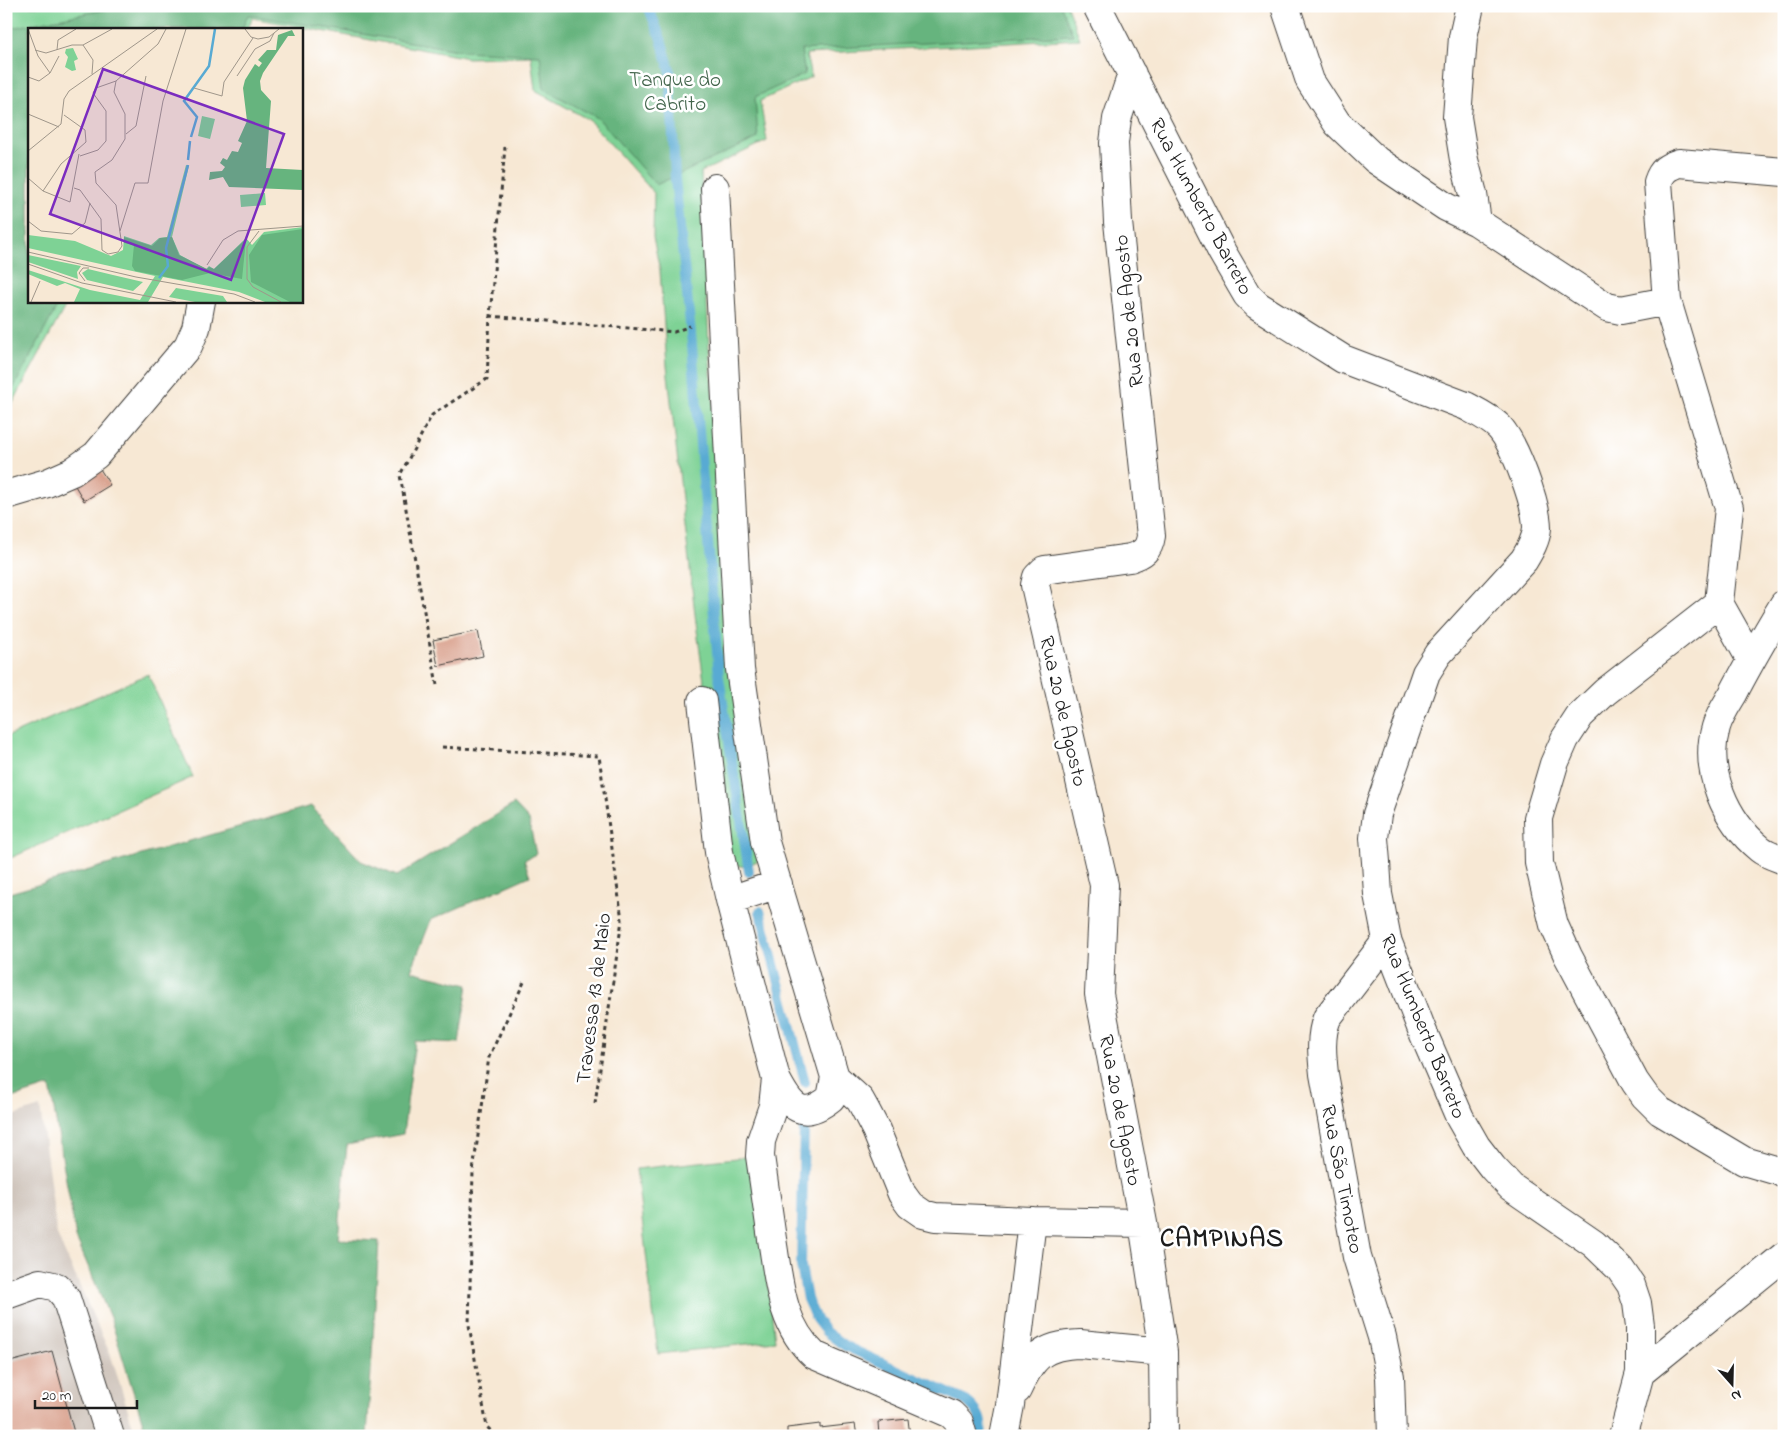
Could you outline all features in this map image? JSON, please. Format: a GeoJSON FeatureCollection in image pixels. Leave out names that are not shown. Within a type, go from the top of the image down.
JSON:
{"type":"FeatureCollection","features":[{"type":"Feature","properties":{"kind":"street","name":"Rua Humberto Barreto"},"geometry":{"type":"LineString","coordinates":[[1096,6],[1222,252],[1247,295],[1257,305],[1343,359],[1466,406],[1485,416],[1498,427],[1510,442],[1518,458],[1535,512],[1537,529],[1532,545],[1524,560],[1438,654],[1426,674],[1377,814],[1374,838],[1378,894],[1387,940],[1422,1030],[1460,1118],[1476,1146],[1511,1187],[1594,1244],[1620,1269],[1630,1285],[1637,1303],[1640,1326],[1640,1373],[1623,1436]]}},
{"type":"Feature","properties":{"kind":"street"},"geometry":{"type":"LineString","coordinates":[[1285,6],[1310,81],[1337,123],[1376,160],[1446,207],[1477,222],[1607,307],[1621,310],[1667,301]]}},
{"type":"Feature","properties":{"kind":"street"},"geometry":{"type":"LineString","coordinates":[[1470,6],[1463,37],[1457,117],[1477,222]]}},
{"type":"Feature","properties":{"kind":"street","name":"Rua 20 de Agosto"},"geometry":{"type":"LineString","coordinates":[[1132,74],[1117,119],[1114,143],[1118,222],[1151,536],[1150,544],[1142,554],[1130,558],[1044,570],[1037,577],[1035,585],[1104,885],[1099,994],[1143,1223],[1163,1352],[1164,1436]]}},
{"type":"Feature","properties":{"kind":"street"},"geometry":{"type":"LineString","coordinates":[[1751,660],[1719,603],[1729,508],[1667,301],[1658,182],[1661,172],[1668,166],[1679,163],[1784,172]]}},
{"type":"Feature","properties":{"kind":"street"},"geometry":{"type":"LineString","coordinates":[[702,701],[719,852],[776,1079],[786,1098],[796,1106],[809,1111],[820,1107],[831,1098],[835,1077],[766,842],[740,670],[715,188]]}},
{"type":"Feature","properties":{"kind":"street"},"geometry":{"type":"LineString","coordinates":[[6,495],[47,483],[72,472],[96,454],[188,346],[196,328],[201,302]]}},
{"type":"Feature","properties":{"kind":"street"},"geometry":{"type":"LineString","coordinates":[[1719,603],[1605,692],[1580,716],[1565,739],[1554,764],[1538,818],[1539,863],[1554,925],[1568,956],[1634,1082],[1645,1096],[1660,1111],[1744,1161],[1784,1174]]}},
{"type":"Feature","properties":{"kind":"street"},"geometry":{"type":"LineString","coordinates":[[1784,604],[1751,660],[1716,726],[1712,747],[1714,778],[1726,807],[1740,830],[1761,850],[1784,860]]}},
{"type":"Feature","properties":{"kind":"street"},"geometry":{"type":"LineString","coordinates":[[730,900],[778,884]]}},
{"type":"Feature","properties":{"kind":"street","name":"Rua São Timoteo"},"geometry":{"type":"LineString","coordinates":[[1387,940],[1327,1018],[1323,1031],[1322,1049],[1324,1074],[1357,1257],[1382,1337],[1390,1377],[1392,1436]]}},
{"type":"Feature","properties":{"kind":"street"},"geometry":{"type":"LineString","coordinates":[[835,1077],[860,1100],[866,1109],[902,1194],[910,1205],[923,1214],[935,1217],[1032,1221],[1143,1223]]}},
{"type":"Feature","properties":{"kind":"street"},"geometry":{"type":"LineString","coordinates":[[776,1079],[774,1106],[761,1141],[760,1156],[782,1300],[796,1334],[804,1346],[814,1355],[951,1414],[959,1422],[963,1436]]}},
{"type":"Feature","properties":{"kind":"street"},"geometry":{"type":"LineString","coordinates":[[1004,1436],[1010,1405],[1032,1221]]}},
{"type":"Feature","properties":{"kind":"street"},"geometry":{"type":"LineString","coordinates":[[1640,1373],[1784,1256]]}},
{"type":"Feature","properties":{"kind":"street"},"geometry":{"type":"LineString","coordinates":[[6,1295],[40,1283],[57,1287],[66,1298],[110,1436]]}},
{"type":"Feature","properties":{"kind":"street"},"geometry":{"type":"LineString","coordinates":[[1010,1405],[1032,1361],[1042,1353],[1055,1348],[1080,1344],[1163,1352]]}},
{"type":"Feature","properties":{"kind":"path"},"geometry":{"type":"LineString","coordinates":[[437,686],[400,475],[432,415],[487,379],[490,316],[505,147]]}},
{"type":"Feature","properties":{"kind":"path"},"geometry":{"type":"LineString","coordinates":[[490,316],[674,332]]}},
{"type":"Feature","properties":{"kind":"path","name":"Travessa 13 de Maio"},"geometry":{"type":"LineString","coordinates":[[442,747],[600,756],[622,920],[594,1103]]}},
{"type":"Feature","properties":{"kind":"path"},"geometry":{"type":"LineString","coordinates":[[496,1436],[487,1428],[470,1325],[473,1171],[489,1057],[525,980]]}},
{"type":"Feature","properties":{"kind":"shaded area"},"geometry":{"type":"Polygon","coordinates":[[[40,1107],[57,1235],[111,1356],[136,1436],[6,1436],[6,1118],[40,1107]]]}},
{"type":"Feature","properties":{"kind":"green space","name":"Tanque do Cabrito"},"geometry":{"type":"Polygon","coordinates":[[[6,6],[1067,6],[1080,39],[806,54],[811,77],[760,101],[767,141],[701,172],[709,346],[733,667],[761,859],[745,867],[729,863],[696,623],[667,366],[660,271],[653,237],[654,193],[589,120],[535,90],[531,56],[468,58],[252,18],[248,28],[28,28],[28,302],[67,302],[7,414],[6,6]]]}},
{"type":"Feature","properties":{"kind":"green space","name":"Tanque do Cabrito"},"geometry":{"type":"Polygon","coordinates":[[[124,6],[1061,6],[1073,35],[801,50],[805,74],[755,97],[758,138],[656,185],[598,118],[544,89],[540,55],[463,51],[248,15],[242,28],[28,28],[28,302],[59,302],[6,402],[6,29],[124,6]]]}},
{"type":"Feature","properties":{"kind":"green space"},"geometry":{"type":"Polygon","coordinates":[[[148,674],[193,777],[6,860],[6,737],[148,674]]]}},
{"type":"Feature","properties":{"kind":"green space"},"geometry":{"type":"Polygon","coordinates":[[[514,804],[529,820],[536,854],[524,860],[530,876],[431,920],[411,971],[468,985],[459,1043],[415,1041],[403,1134],[347,1145],[338,1239],[379,1241],[367,1436],[147,1436],[111,1320],[76,1238],[50,1086],[6,1100],[6,894],[311,806],[361,861],[397,876],[514,804]]]}},
{"type":"Feature","properties":{"kind":"green space"},"geometry":{"type":"Polygon","coordinates":[[[754,1156],[775,1341],[658,1354],[636,1169],[754,1156]]]}},
{"type":"Feature","properties":{"kind":"building"},"geometry":{"type":"Polygon","coordinates":[[[97,464],[110,485],[84,501],[71,479],[97,464]]]}},
{"type":"Feature","properties":{"kind":"building"},"geometry":{"type":"Polygon","coordinates":[[[478,631],[483,656],[438,666],[433,640],[478,631]]]}},
{"type":"Feature","properties":{"kind":"building"},"geometry":{"type":"Polygon","coordinates":[[[52,1351],[75,1436],[6,1436],[6,1363],[52,1351]]]}},
{"type":"Feature","properties":{"kind":"building"},"geometry":{"type":"Polygon","coordinates":[[[908,1419],[910,1436],[879,1436],[878,1422],[908,1419]]]}},
{"type":"Feature","properties":{"kind":"building"},"geometry":{"type":"Polygon","coordinates":[[[820,1424],[820,1428],[855,1424],[857,1436],[787,1436],[787,1428],[820,1424]]]}},
{"type":"Feature","properties":{"kind":"waterway"},"geometry":{"type":"LineString","coordinates":[[648,6],[661,39],[670,70],[675,179],[691,333],[719,677],[749,872]]}},
{"type":"Feature","properties":{"kind":"waterway"},"geometry":{"type":"LineString","coordinates":[[760,911],[805,1082]]}},
{"type":"Feature","properties":{"kind":"waterway"},"geometry":{"type":"LineString","coordinates":[[804,1125],[801,1266],[807,1299],[816,1319],[826,1332],[845,1346],[966,1401],[979,1416],[981,1436]]}},
{"type":"Feature","properties":{"kind":"district","name":"CAMPINAS"},"geometry":{"type":"Point","coordinates":[1222,1237]}}]}
